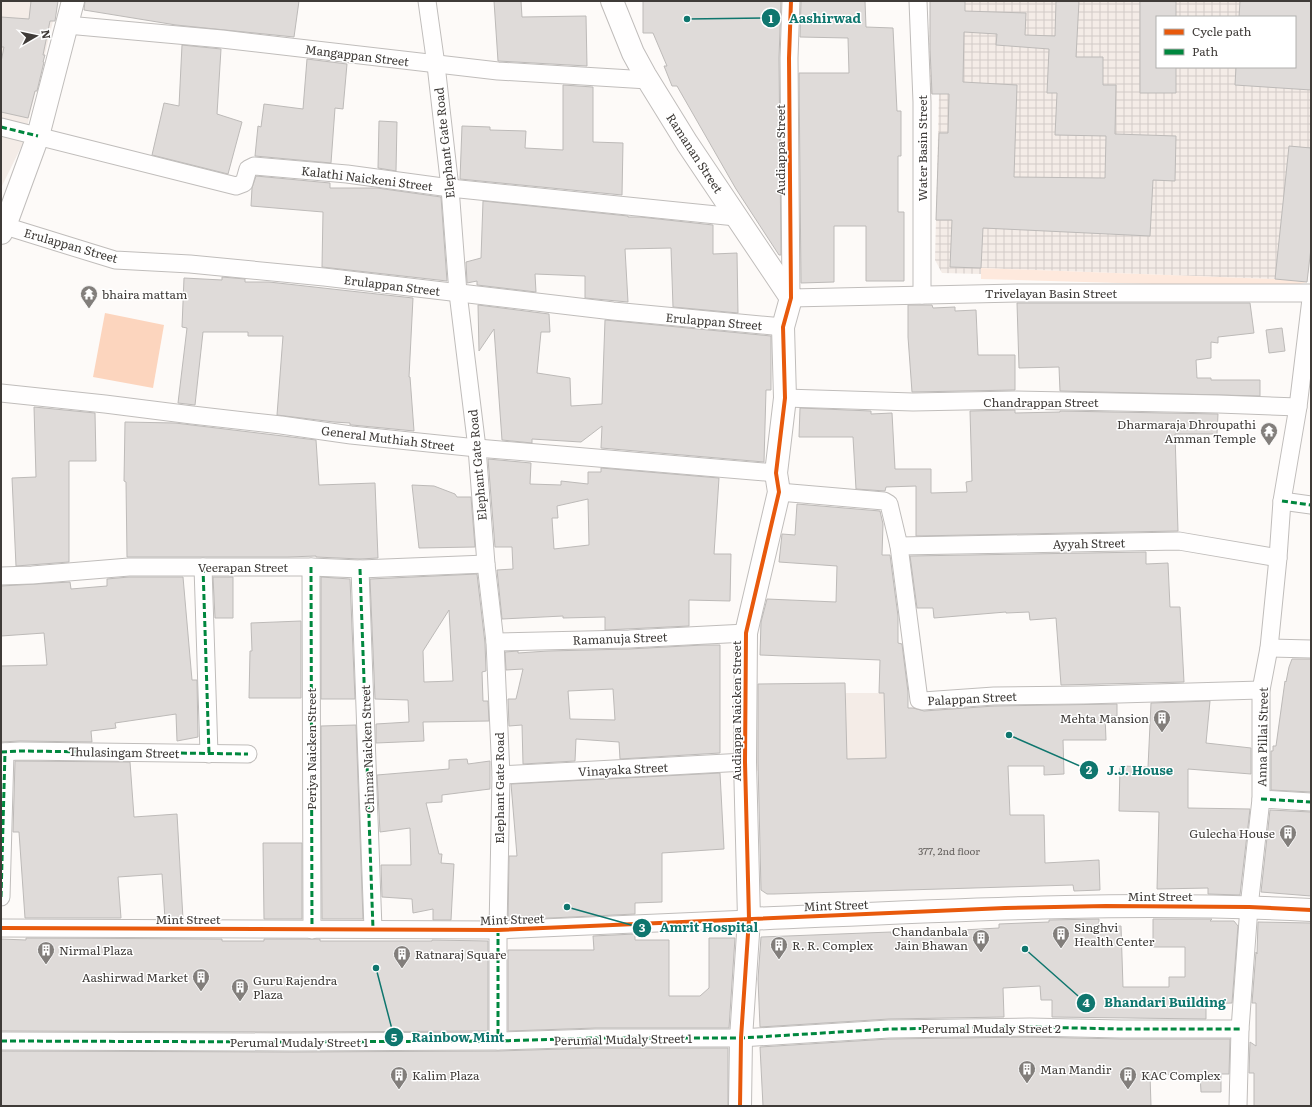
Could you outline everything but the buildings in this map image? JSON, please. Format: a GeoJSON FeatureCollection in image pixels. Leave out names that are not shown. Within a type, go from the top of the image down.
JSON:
{"type":"FeatureCollection","features":[{"type":"Feature","properties":{"kind":"street"},"geometry":{"type":"LineString","coordinates":[[3,229],[38,136],[73,1]]}},
{"type":"Feature","properties":{"kind":"street","name":"Elephant Gate Road"},"geometry":{"type":"LineString","coordinates":[[427,1],[450,188],[458,293],[477,448],[486,564],[495,642],[501,775],[498,930],[498,1041]]}},
{"type":"Feature","properties":{"kind":"street","name":"Ramanan Street"},"geometry":{"type":"LineString","coordinates":[[612,1],[633,53],[648,80],[687,143],[790,298]]}},
{"type":"Feature","properties":{"kind":"street","name":"Audiappa Street"},"geometry":{"type":"LineString","coordinates":[[790,298],[789,58],[791,1]]}},
{"type":"Feature","properties":{"kind":"street","name":"Water Basin Street"},"geometry":{"type":"LineString","coordinates":[[918,1],[922,102],[922,295]]}},
{"type":"Feature","properties":{"kind":"street","name":"Mangappan Street"},"geometry":{"type":"LineString","coordinates":[[68,25],[222,39],[498,71],[648,80]]}},
{"type":"Feature","properties":{"kind":"street"},"geometry":{"type":"LineString","coordinates":[[1,127],[38,136]]}},
{"type":"Feature","properties":{"kind":"street","name":"Kalathi Naickeni Street"},"geometry":{"type":"LineString","coordinates":[[38,136],[236,186],[244,183],[248,169],[254,166],[347,174],[450,188],[736,217]]}},
{"type":"Feature","properties":{"kind":"street","name":"Erulappan Street"},"geometry":{"type":"LineString","coordinates":[[3,229],[115,260],[190,264],[324,277],[613,311],[783,327]]}},
{"type":"Feature","properties":{"kind":"street","name":"Trivelayan Basin Street"},"geometry":{"type":"LineString","coordinates":[[790,298],[1017,293],[1311,293]]}},
{"type":"Feature","properties":{"kind":"street","name":"Audiappa Naicken Street"},"geometry":{"type":"LineString","coordinates":[[740,1106],[742,1038],[749,919],[745,762],[746,633],[778,483],[785,398],[783,327],[790,298]]}},
{"type":"Feature","properties":{"kind":"street","name":"Anna Pillai Street"},"geometry":{"type":"LineString","coordinates":[[1238,1106],[1240,1029],[1261,799],[1261,690],[1269,648],[1282,501],[1298,407],[1311,299]]}},
{"type":"Feature","properties":{"kind":"street","name":"General Muthiah Street"},"geometry":{"type":"LineString","coordinates":[[1,393],[281,425],[351,435],[778,483]]}},
{"type":"Feature","properties":{"kind":"street","name":"Chandrappan Street"},"geometry":{"type":"LineString","coordinates":[[785,398],[913,402],[1015,400],[1298,407]]}},
{"type":"Feature","properties":{"kind":"street","name":"Palappan Street"},"geometry":{"type":"LineString","coordinates":[[778,483],[884,501],[889,504],[899,546],[919,700],[923,701],[994,696],[1261,690]]}},
{"type":"Feature","properties":{"kind":"street"},"geometry":{"type":"LineString","coordinates":[[1282,501],[1311,505]]}},
{"type":"Feature","properties":{"kind":"street","name":"Ayyah Street"},"geometry":{"type":"LineString","coordinates":[[899,546],[1179,541],[1278,558]]}},
{"type":"Feature","properties":{"kind":"street","name":"Veerapan Street"},"geometry":{"type":"LineString","coordinates":[[1,576],[129,567],[360,569],[486,564]]}},
{"type":"Feature","properties":{"kind":"street"},"geometry":{"type":"LineString","coordinates":[[203,567],[209,754]]}},
{"type":"Feature","properties":{"kind":"street","name":"Periya Naicken Street"},"geometry":{"type":"LineString","coordinates":[[311,568],[312,930]]}},
{"type":"Feature","properties":{"kind":"street","name":"Chinna Naicken Street"},"geometry":{"type":"LineString","coordinates":[[360,569],[373,929]]}},
{"type":"Feature","properties":{"kind":"street","name":"Ramanuja Street"},"geometry":{"type":"LineString","coordinates":[[495,642],[630,639],[746,633]]}},
{"type":"Feature","properties":{"kind":"street"},"geometry":{"type":"LineString","coordinates":[[1269,648],[1311,648]]}},
{"type":"Feature","properties":{"kind":"street"},"geometry":{"type":"LineString","coordinates":[[1,897],[3,752]]}},
{"type":"Feature","properties":{"kind":"street","name":"Thulasingam Street"},"geometry":{"type":"LineString","coordinates":[[3,752],[248,754]]}},
{"type":"Feature","properties":{"kind":"street","name":"Vinayaka Street"},"geometry":{"type":"LineString","coordinates":[[501,775],[745,762]]}},
{"type":"Feature","properties":{"kind":"street"},"geometry":{"type":"LineString","coordinates":[[1261,799],[1311,802]]}},
{"type":"Feature","properties":{"kind":"street","name":"Mint Street"},"geometry":{"type":"LineString","coordinates":[[1,928],[498,930],[1012,908],[1106,906],[1250,907],[1311,910]]}},
{"type":"Feature","properties":{"kind":"street","name":"Perumal Mudaly Street 2"},"geometry":{"type":"LineString","coordinates":[[742,1038],[897,1029],[1030,1027],[1121,1030],[1240,1029]]}},
{"type":"Feature","properties":{"kind":"street","name":"Perumal Mudaly Street 1"},"geometry":{"type":"LineString","coordinates":[[1,1041],[292,1042],[498,1041],[596,1038],[742,1038]]}},
{"type":"Feature","properties":{"kind":"shaded area"},"geometry":{"type":"Polygon","coordinates":[[[1,1],[58,1],[23,143],[1,188],[1,1]]]}},
{"type":"Feature","properties":{"kind":"shaded area"},"geometry":{"type":"Polygon","coordinates":[[[930,1],[1311,1],[1311,248],[1307,282],[1275,279],[981,268],[981,274],[942,273],[935,260],[939,94],[929,94],[930,1]]]}},
{"type":"Feature","properties":{"kind":"shaded area"},"geometry":{"type":"Polygon","coordinates":[[[981,268],[1275,279],[1307,282],[1286,288],[981,279],[981,268]]]}},
{"type":"Feature","properties":{"kind":"shaded area"},"geometry":{"type":"Polygon","coordinates":[[[105,313],[164,325],[153,388],[93,377],[105,313]]]}},
{"type":"Feature","properties":{"kind":"shaded area"},"geometry":{"type":"Polygon","coordinates":[[[846,693],[908,693],[908,716],[928,763],[755,771],[755,730],[846,729],[846,693]]]}},
{"type":"Feature","properties":{"kind":"marked path"},"geometry":{"type":"LineString","coordinates":[[1,127],[38,136]]}},
{"type":"Feature","properties":{"kind":"marked path"},"geometry":{"type":"LineString","coordinates":[[1282,501],[1311,505]]}},
{"type":"Feature","properties":{"kind":"marked path"},"geometry":{"type":"LineString","coordinates":[[203,567],[209,754]]}},
{"type":"Feature","properties":{"kind":"marked path"},"geometry":{"type":"LineString","coordinates":[[311,567],[312,930]]}},
{"type":"Feature","properties":{"kind":"marked path"},"geometry":{"type":"LineString","coordinates":[[360,569],[373,929]]}},
{"type":"Feature","properties":{"kind":"marked path"},"geometry":{"type":"LineString","coordinates":[[1,752],[248,754]]}},
{"type":"Feature","properties":{"kind":"marked path"},"geometry":{"type":"LineString","coordinates":[[1,897],[5,752]]}},
{"type":"Feature","properties":{"kind":"marked path"},"geometry":{"type":"LineString","coordinates":[[1261,799],[1311,802]]}},
{"type":"Feature","properties":{"kind":"marked path"},"geometry":{"type":"LineString","coordinates":[[498,930],[498,1041]]}},
{"type":"Feature","properties":{"kind":"marked path"},"geometry":{"type":"LineString","coordinates":[[1,1041],[498,1041],[596,1038],[741,1038],[889,1029],[1030,1027],[1240,1029]]}},
{"type":"Feature","properties":{"kind":"cycle path"},"geometry":{"type":"LineString","coordinates":[[740,1106],[741,1038],[749,919],[745,762],[746,633],[779,492],[776,473],[785,398],[783,327],[791,298],[789,58],[791,1]]}},
{"type":"Feature","properties":{"kind":"cycle path"},"geometry":{"type":"LineString","coordinates":[[1,928],[498,930],[1005,908],[1106,906],[1249,907],[1311,910]]}},
{"type":"Feature","properties":{"kind":"place","name":"Aashirwad"},"geometry":{"type":"Point","coordinates":[687,19]}},
{"type":"Feature","properties":{"kind":"place","name":"bhaira mattam"},"geometry":{"type":"Point","coordinates":[89,309]}},
{"type":"Feature","properties":{"kind":"place","name":"Dharmaraja Dhroupathi Amman Temple"},"geometry":{"type":"Point","coordinates":[1269,446]}},
{"type":"Feature","properties":{"kind":"place","name":"Mehta Mansion"},"geometry":{"type":"Point","coordinates":[1162,733]}},
{"type":"Feature","properties":{"kind":"place","name":"J.J. House"},"geometry":{"type":"Point","coordinates":[1009,735]}},
{"type":"Feature","properties":{"kind":"place","name":"Gulecha House"},"geometry":{"type":"Point","coordinates":[1288,848]}},
{"type":"Feature","properties":{"kind":"place","name":"Amrit Hospital"},"geometry":{"type":"Point","coordinates":[567,907]}},
{"type":"Feature","properties":{"kind":"place","name":"Bhandari Building"},"geometry":{"type":"Point","coordinates":[1025,949]}},
{"type":"Feature","properties":{"kind":"place","name":"Singhvi Health Center"},"geometry":{"type":"Point","coordinates":[1061,949]}},
{"type":"Feature","properties":{"kind":"place","name":"Chandanbala Jain Bhawan"},"geometry":{"type":"Point","coordinates":[981,953]}},
{"type":"Feature","properties":{"kind":"place","name":"R. R. Complex"},"geometry":{"type":"Point","coordinates":[779,960]}},
{"type":"Feature","properties":{"kind":"place","name":"Nirmal Plaza"},"geometry":{"type":"Point","coordinates":[46,965]}},
{"type":"Feature","properties":{"kind":"place","name":"Rainbow Mint"},"geometry":{"type":"Point","coordinates":[376,968]}},
{"type":"Feature","properties":{"kind":"place","name":"Ratnaraj Square"},"geometry":{"type":"Point","coordinates":[402,969]}},
{"type":"Feature","properties":{"kind":"place","name":"Aashirwad Market"},"geometry":{"type":"Point","coordinates":[201,992]}},
{"type":"Feature","properties":{"kind":"place","name":"Guru Rajendra Plaza"},"geometry":{"type":"Point","coordinates":[240,1002]}},
{"type":"Feature","properties":{"kind":"place","name":"Man Mandir"},"geometry":{"type":"Point","coordinates":[1027,1084]}},
{"type":"Feature","properties":{"kind":"place","name":"Kalim Plaza"},"geometry":{"type":"Point","coordinates":[399,1090]}},
{"type":"Feature","properties":{"kind":"place","name":"KAC Complex"},"geometry":{"type":"Point","coordinates":[1128,1090]}}]}
